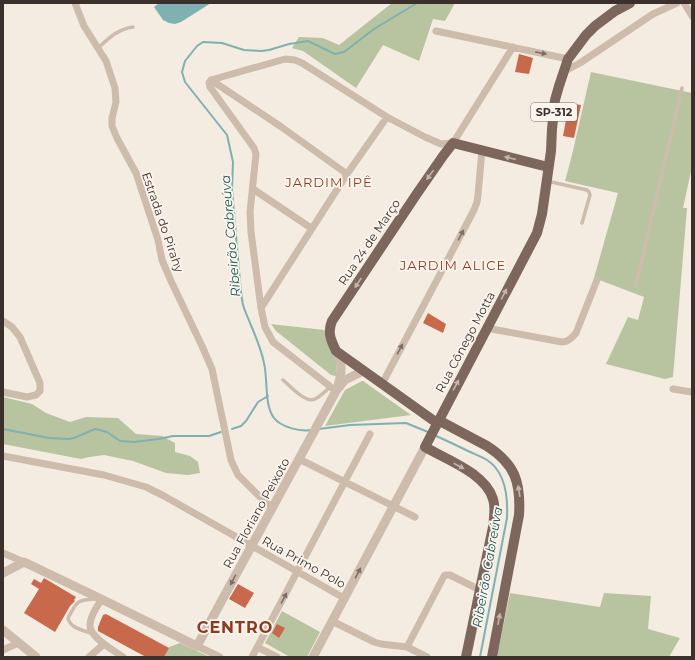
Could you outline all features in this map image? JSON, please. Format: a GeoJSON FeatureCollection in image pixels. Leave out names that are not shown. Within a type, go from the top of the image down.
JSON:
{"type":"FeatureCollection","features":[{"type":"Feature","properties":{"kind":"main road","name":"Rua Cônego Motta"},"geometry":{"type":"LineString","coordinates":[[427,443],[536,233],[542,214],[551,151],[555,100],[568,58],[595,26],[615,11],[630,3]]}},
{"type":"Feature","properties":{"kind":"main road"},"geometry":{"type":"LineString","coordinates":[[453,143],[548,167]]}},
{"type":"Feature","properties":{"kind":"main road","name":"Rua 24 de Março"},"geometry":{"type":"LineString","coordinates":[[453,143],[416,195],[332,321],[329,332],[336,351],[346,363],[363,371],[436,424],[494,450],[504,458],[516,478],[520,501],[519,515],[492,657]]}},
{"type":"Feature","properties":{"kind":"main road"},"geometry":{"type":"LineString","coordinates":[[427,443],[471,472],[488,488],[494,500],[493,527],[466,657]]}},
{"type":"Feature","properties":{"kind":"street","name":"Estrada do Pirahy"},"geometry":{"type":"LineString","coordinates":[[75,3],[84,26],[106,61],[115,88],[116,102],[112,118],[112,126],[136,174],[158,240],[162,260],[212,369],[231,460],[238,475],[273,508]]}},
{"type":"Feature","properties":{"kind":"street"},"geometry":{"type":"LineString","coordinates":[[563,72],[580,63],[653,14],[677,3]]}},
{"type":"Feature","properties":{"kind":"street"},"geometry":{"type":"LineString","coordinates":[[684,3],[692,16]]}},
{"type":"Feature","properties":{"kind":"street"},"geometry":{"type":"LineString","coordinates":[[436,31],[568,58]]}},
{"type":"Feature","properties":{"kind":"street","name":"Rua 24 de Março"},"geometry":{"type":"LineString","coordinates":[[453,143],[513,47]]}},
{"type":"Feature","properties":{"kind":"street"},"geometry":{"type":"LineString","coordinates":[[211,80],[285,59],[294,60],[302,63],[387,117],[425,137],[441,144],[453,143]]}},
{"type":"Feature","properties":{"kind":"street"},"geometry":{"type":"LineString","coordinates":[[211,80],[280,126],[347,174]]}},
{"type":"Feature","properties":{"kind":"street"},"geometry":{"type":"LineString","coordinates":[[211,80],[210,87],[254,148],[256,154],[250,212],[251,232],[260,308],[265,327],[273,342],[334,389]]}},
{"type":"Feature","properties":{"kind":"street"},"geometry":{"type":"LineString","coordinates":[[260,308],[311,228],[387,117]]}},
{"type":"Feature","properties":{"kind":"street"},"geometry":{"type":"LineString","coordinates":[[382,384],[474,210],[478,195],[482,150]]}},
{"type":"Feature","properties":{"kind":"street"},"geometry":{"type":"LineString","coordinates":[[253,188],[311,228]]}},
{"type":"Feature","properties":{"kind":"street"},"geometry":{"type":"LineString","coordinates":[[486,328],[566,342],[576,333],[597,280]]}},
{"type":"Feature","properties":{"kind":"street"},"geometry":{"type":"LineString","coordinates":[[3,321],[12,327],[20,337],[40,383],[40,390],[36,396],[27,397],[3,392]]}},
{"type":"Feature","properties":{"kind":"street"},"geometry":{"type":"LineString","coordinates":[[334,389],[346,363]]}},
{"type":"Feature","properties":{"kind":"street"},"geometry":{"type":"LineString","coordinates":[[334,389],[345,380],[363,371]]}},
{"type":"Feature","properties":{"kind":"street","name":"Rua Floriano Peixoto"},"geometry":{"type":"LineString","coordinates":[[198,646],[319,423],[334,389]]}},
{"type":"Feature","properties":{"kind":"street"},"geometry":{"type":"LineString","coordinates":[[673,389],[692,392]]}},
{"type":"Feature","properties":{"kind":"street"},"geometry":{"type":"LineString","coordinates":[[252,657],[370,434]]}},
{"type":"Feature","properties":{"kind":"street","name":"Rua Cônego Motta"},"geometry":{"type":"LineString","coordinates":[[313,657],[427,443]]}},
{"type":"Feature","properties":{"kind":"street","name":"Rua Primo Polo"},"geometry":{"type":"LineString","coordinates":[[3,456],[104,475],[146,487],[344,598]]}},
{"type":"Feature","properties":{"kind":"street"},"geometry":{"type":"LineString","coordinates":[[299,460],[415,518]]}},
{"type":"Feature","properties":{"kind":"street"},"geometry":{"type":"LineString","coordinates":[[3,553],[102,599],[220,657]]}},
{"type":"Feature","properties":{"kind":"street"},"geometry":{"type":"LineString","coordinates":[[3,573],[24,562]]}},
{"type":"Feature","properties":{"kind":"street"},"geometry":{"type":"LineString","coordinates":[[407,647],[444,576],[450,575],[480,590]]}},
{"type":"Feature","properties":{"kind":"street"},"geometry":{"type":"LineString","coordinates":[[102,599],[91,620],[91,632],[104,644],[124,657]]}},
{"type":"Feature","properties":{"kind":"street"},"geometry":{"type":"LineString","coordinates":[[332,621],[374,642],[407,647],[427,657]]}},
{"type":"Feature","properties":{"kind":"street"},"geometry":{"type":"LineString","coordinates":[[3,630],[36,657]]}},
{"type":"Feature","properties":{"kind":"street"},"geometry":{"type":"LineString","coordinates":[[3,650],[18,643]]}},
{"type":"Feature","properties":{"kind":"street"},"geometry":{"type":"LineString","coordinates":[[89,657],[104,644]]}},
{"type":"Feature","properties":{"kind":"street"},"geometry":{"type":"LineString","coordinates":[[257,647],[277,657]]}},
{"type":"Feature","properties":{"kind":"lane"},"geometry":{"type":"LineString","coordinates":[[98,48],[118,31],[133,26]]}},
{"type":"Feature","properties":{"kind":"lane"},"geometry":{"type":"LineString","coordinates":[[636,285],[682,88]]}},
{"type":"Feature","properties":{"kind":"lane"},"geometry":{"type":"LineString","coordinates":[[546,181],[587,190],[589,192],[590,195],[582,223]]}},
{"type":"Feature","properties":{"kind":"lane"},"geometry":{"type":"LineString","coordinates":[[282,380],[307,400],[315,399],[334,389]]}},
{"type":"Feature","properties":{"kind":"lane"},"geometry":{"type":"LineString","coordinates":[[91,632],[78,629],[68,621],[68,618],[78,602],[82,600],[102,599]]}},
{"type":"Feature","properties":{"kind":"green space"},"geometry":{"type":"Polygon","coordinates":[[[392,3],[455,3],[445,21],[433,19],[419,61],[383,45],[356,88],[303,51],[292,48],[299,37],[323,38],[339,45],[392,3]]]}},
{"type":"Feature","properties":{"kind":"green space"},"geometry":{"type":"Polygon","coordinates":[[[591,72],[692,93],[692,167],[683,208],[687,208],[673,377],[665,379],[606,364],[628,317],[638,320],[644,297],[594,278],[618,193],[565,181],[591,72]]]}},
{"type":"Feature","properties":{"kind":"green space"},"geometry":{"type":"Polygon","coordinates":[[[271,324],[324,330],[325,337],[336,359],[337,375],[331,375],[276,331],[271,324]]]}},
{"type":"Feature","properties":{"kind":"green space"},"geometry":{"type":"Polygon","coordinates":[[[362,381],[411,415],[325,426],[345,390],[362,381]]]}},
{"type":"Feature","properties":{"kind":"green space"},"geometry":{"type":"Polygon","coordinates":[[[3,397],[32,404],[46,413],[70,422],[86,417],[118,418],[136,434],[162,436],[175,443],[175,452],[190,456],[198,462],[200,473],[188,475],[166,473],[133,461],[104,455],[81,459],[3,444],[3,397]]]}},
{"type":"Feature","properties":{"kind":"green space"},"geometry":{"type":"Polygon","coordinates":[[[510,593],[600,607],[604,593],[651,596],[648,629],[680,638],[669,657],[497,657],[510,593]]]}},
{"type":"Feature","properties":{"kind":"green space"},"geometry":{"type":"Polygon","coordinates":[[[282,611],[320,632],[307,657],[290,657],[265,643],[282,611]]]}},
{"type":"Feature","properties":{"kind":"green space"},"geometry":{"type":"Polygon","coordinates":[[[180,643],[210,657],[164,657],[169,647],[180,643]]]}},
{"type":"Feature","properties":{"kind":"water"},"geometry":{"type":"Polygon","coordinates":[[[159,3],[211,3],[181,22],[175,24],[163,20],[154,7],[159,3]]]}},
{"type":"Feature","properties":{"kind":"building"},"geometry":{"type":"Polygon","coordinates":[[[519,54],[533,58],[529,74],[515,72],[519,54]]]}},
{"type":"Feature","properties":{"kind":"building"},"geometry":{"type":"Polygon","coordinates":[[[570,103],[581,105],[574,138],[563,136],[566,120],[564,120],[566,112],[568,113],[570,103]]]}},
{"type":"Feature","properties":{"kind":"building"},"geometry":{"type":"Polygon","coordinates":[[[428,313],[446,324],[443,333],[423,323],[428,313]]]}},
{"type":"Feature","properties":{"kind":"building"},"geometry":{"type":"Polygon","coordinates":[[[44,578],[76,597],[74,600],[75,601],[70,606],[55,632],[24,613],[39,589],[31,584],[34,579],[41,583],[44,578]]]}},
{"type":"Feature","properties":{"kind":"building"},"geometry":{"type":"Polygon","coordinates":[[[238,584],[254,593],[245,608],[229,599],[238,584]]]}},
{"type":"Feature","properties":{"kind":"building"},"geometry":{"type":"Polygon","coordinates":[[[106,614],[169,648],[164,657],[146,657],[98,631],[103,615],[106,614]]]}},
{"type":"Feature","properties":{"kind":"building"},"geometry":{"type":"Polygon","coordinates":[[[277,624],[285,628],[279,638],[272,633],[277,624]]]}},
{"type":"Feature","properties":{"kind":"waterway","name":"Ribeirão Cabreúva"},"geometry":{"type":"LineString","coordinates":[[311,430],[291,428],[281,424],[271,413],[267,399],[265,369],[262,356],[242,300],[232,190],[233,162],[227,135],[185,82],[182,72],[185,61],[197,46],[203,42],[222,43],[244,50],[261,51],[308,41],[335,54],[344,52],[374,29],[417,3]]}},
{"type":"Feature","properties":{"kind":"waterway"},"geometry":{"type":"LineString","coordinates":[[232,429],[241,426],[258,402],[268,396]]}},
{"type":"Feature","properties":{"kind":"waterway","name":"Ribeirão Cabreúva"},"geometry":{"type":"LineString","coordinates":[[319,429],[350,425],[406,423],[428,432]]}},
{"type":"Feature","properties":{"kind":"waterway"},"geometry":{"type":"LineString","coordinates":[[3,429],[49,438],[69,439],[95,429],[107,432],[120,441],[134,442],[173,436],[209,436],[221,432]]}},
{"type":"Feature","properties":{"kind":"waterway","name":"Ribeirão Cabreúva"},"geometry":{"type":"LineString","coordinates":[[434,435],[487,460],[493,465],[502,478],[506,494],[507,518],[480,657]]}},
{"type":"Feature","properties":{"kind":"district","name":"JARDIM IPÊ"},"geometry":{"type":"Point","coordinates":[329,182]}},
{"type":"Feature","properties":{"kind":"district","name":"JARDIM ALICE"},"geometry":{"type":"Point","coordinates":[453,265]}},
{"type":"Feature","properties":{"kind":"district","name":"CENTRO"},"geometry":{"type":"Point","coordinates":[235,627]}}]}
